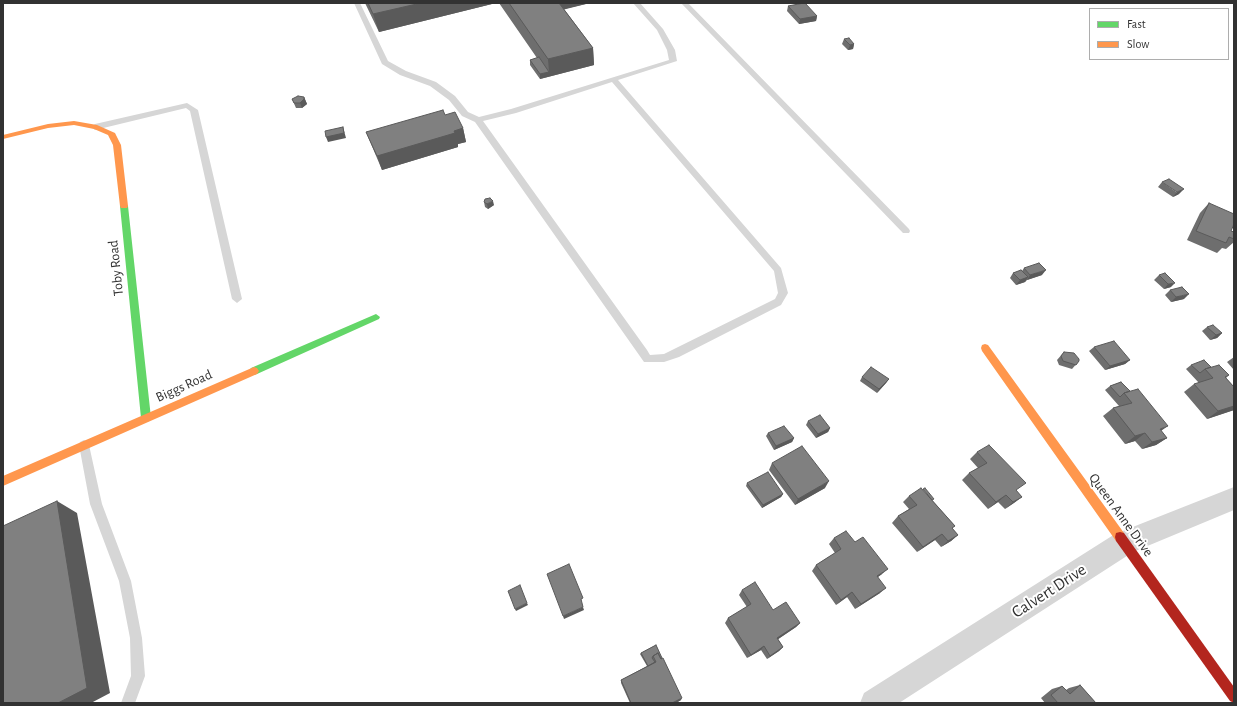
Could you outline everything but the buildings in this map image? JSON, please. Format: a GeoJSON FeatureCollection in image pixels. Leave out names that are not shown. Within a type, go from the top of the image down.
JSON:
{"type":"FeatureCollection","features":[{"type":"Feature","properties":{"kind":"street","name":"Toby Road"},"geometry":{"type":"LineString","coordinates":[[3,137],[48,126],[74,123],[95,127],[111,133],[117,145],[146,418]]}},
{"type":"Feature","properties":{"kind":"street","name":"Biggs Road"},"geometry":{"type":"LineString","coordinates":[[3,481],[376,317]]}},
{"type":"Feature","properties":{"kind":"street","name":"Queen Anne Drive"},"geometry":{"type":"LineString","coordinates":[[985,348],[1234,697]]}},
{"type":"Feature","properties":{"kind":"street","name":"Calvert Drive"},"geometry":{"type":"LineString","coordinates":[[874,703],[1124,543],[1234,498]]}},
{"type":"Feature","properties":{"kind":"lane"},"geometry":{"type":"LineString","coordinates":[[357,3],[384,62],[403,73],[432,84],[452,98],[465,114],[478,120],[642,354],[648,359],[664,358],[675,354],[778,302],[783,293],[778,270],[614,80]]}},
{"type":"Feature","properties":{"kind":"lane"},"geometry":{"type":"LineString","coordinates":[[478,120],[513,111],[673,61],[672,50],[660,28],[636,3]]}},
{"type":"Feature","properties":{"kind":"lane"},"geometry":{"type":"LineString","coordinates":[[684,3],[906,231]]}},
{"type":"Feature","properties":{"kind":"lane"},"geometry":{"type":"LineString","coordinates":[[95,127],[187,105],[194,110],[237,299]]}},
{"type":"Feature","properties":{"kind":"lane"},"geometry":{"type":"LineString","coordinates":[[84,445],[96,504],[124,580],[136,638],[138,676],[128,703]]}},
{"type":"Feature","properties":{"kind":"traffic: fast"},"geometry":{"type":"LineString","coordinates":[[124,206],[146,418]]}},
{"type":"Feature","properties":{"kind":"traffic: fast"},"geometry":{"type":"LineString","coordinates":[[254,371],[376,317]]}},
{"type":"Feature","properties":{"kind":"traffic: slow"},"geometry":{"type":"LineString","coordinates":[[3,137],[48,126],[74,123],[95,127],[111,133],[117,145],[124,206]]}},
{"type":"Feature","properties":{"kind":"traffic: slow"},"geometry":{"type":"LineString","coordinates":[[985,348],[1120,537]]}},
{"type":"Feature","properties":{"kind":"traffic: slow"},"geometry":{"type":"LineString","coordinates":[[3,481],[254,371]]}},
{"type":"Feature","properties":{"kind":"traffic: jam"},"geometry":{"type":"LineString","coordinates":[[1120,537],[1234,697]]}}]}
